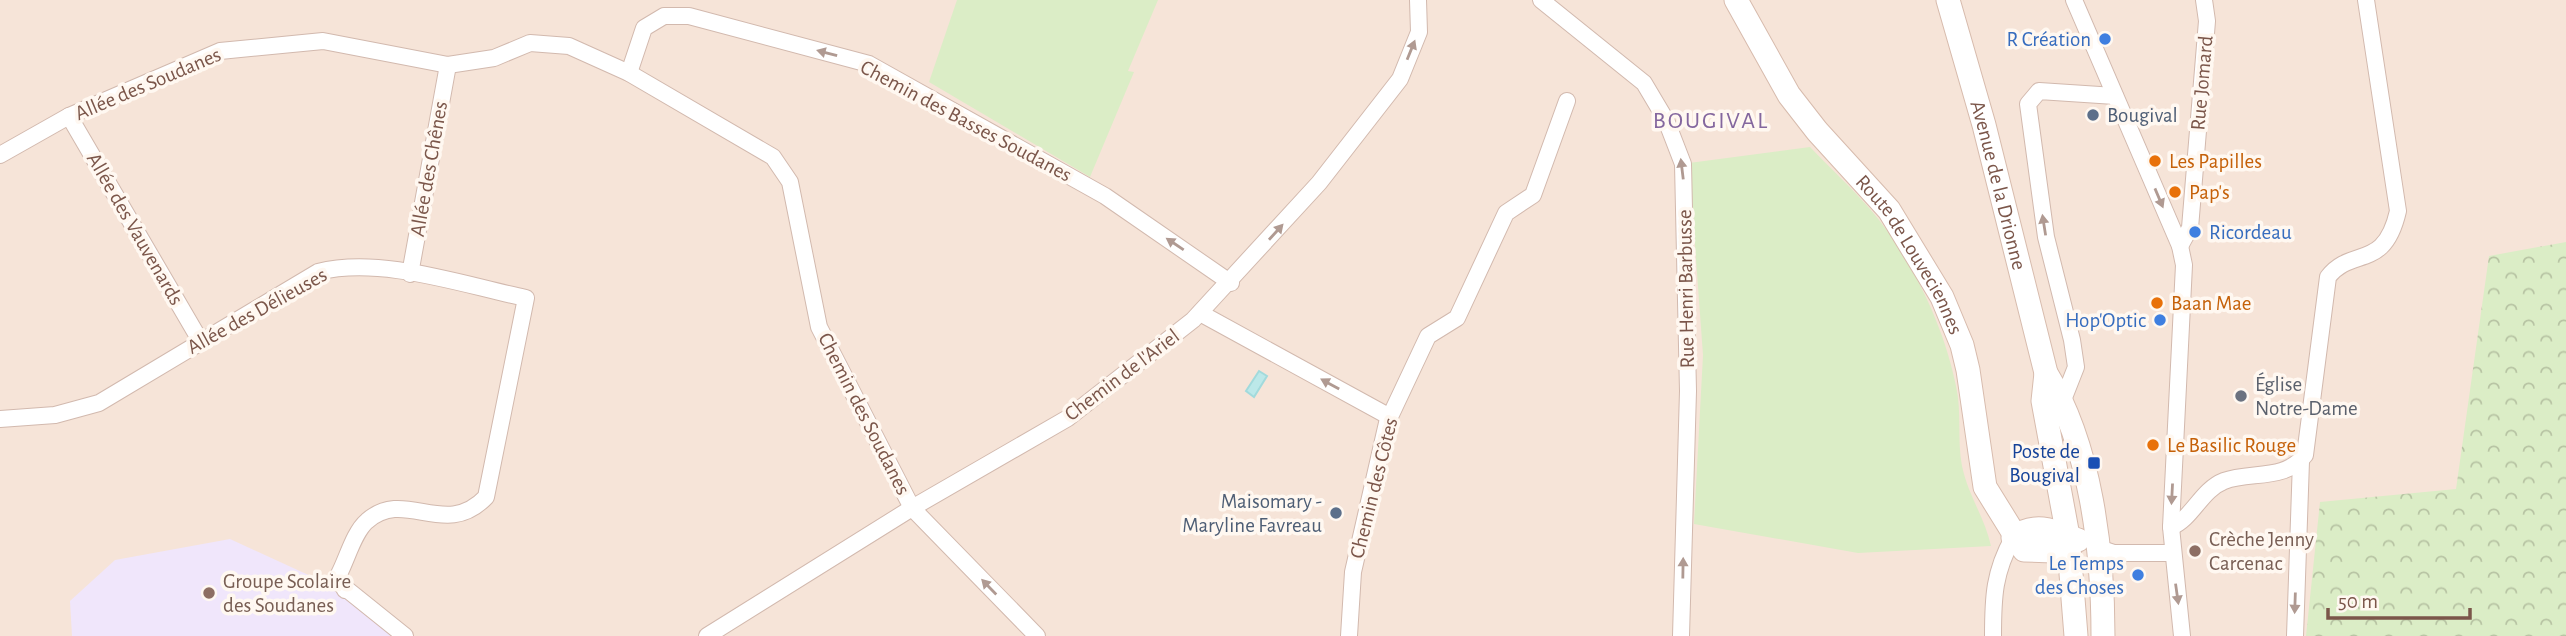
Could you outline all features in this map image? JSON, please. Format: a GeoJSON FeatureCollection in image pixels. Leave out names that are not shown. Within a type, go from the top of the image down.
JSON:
{"type":"FeatureCollection","features":[{"type":"Feature","properties":{"kind":"main road","name":"Route de Louveciennes"},"geometry":{"type":"LineString","coordinates":[[1736,0],[1789,95],[1817,131],[1889,210],[1942,298],[1962,345],[1968,370],[1985,487],[2013,538]]}},
{"type":"Feature","properties":{"kind":"main road","name":"Avenue de la Drionne"},"geometry":{"type":"LineString","coordinates":[[1948,0],[1984,125],[2046,373],[2063,401],[2081,461],[2099,548],[2103,636]]}},
{"type":"Feature","properties":{"kind":"main road","name":"Avenue de la Drionne"},"geometry":{"type":"LineString","coordinates":[[2046,373],[2043,401],[2068,536],[2076,636]]}},
{"type":"Feature","properties":{"kind":"main road"},"geometry":{"type":"LineString","coordinates":[[2013,538],[2025,529],[2043,528],[2099,548]]}},
{"type":"Feature","properties":{"kind":"street","name":"Chemin de l'Ariel"},"geometry":{"type":"LineString","coordinates":[[707,636],[912,508],[1068,418],[1200,313],[1231,283],[1320,183],[1400,79],[1419,32],[1418,0]]}},
{"type":"Feature","properties":{"kind":"street","name":"Rue Henri Barbusse"},"geometry":{"type":"LineString","coordinates":[[1541,0],[1644,83],[1666,120],[1683,164],[1688,391],[1681,636]]}},
{"type":"Feature","properties":{"kind":"street"},"geometry":{"type":"LineString","coordinates":[[2074,0],[2180,246],[2184,265],[2171,527],[2171,553],[2182,636]]}},
{"type":"Feature","properties":{"kind":"street","name":"Rue Jomard"},"geometry":{"type":"LineString","coordinates":[[2180,246],[2190,228],[2207,21],[2204,0]]}},
{"type":"Feature","properties":{"kind":"street"},"geometry":{"type":"LineString","coordinates":[[2295,636],[2301,461],[2308,447],[2328,277],[2341,265],[2376,251],[2394,227],[2398,211],[2366,0]]}},
{"type":"Feature","properties":{"kind":"street","name":"Chemin des Basses Soudanes"},"geometry":{"type":"LineString","coordinates":[[629,73],[644,28],[664,16],[689,16],[869,64],[1105,196],[1231,283]]}},
{"type":"Feature","properties":{"kind":"street","name":"Allée des Soudanes"},"geometry":{"type":"LineString","coordinates":[[0,155],[69,116],[220,51],[323,41],[448,65],[495,58],[530,43],[569,46],[629,73]]}},
{"type":"Feature","properties":{"kind":"street","name":"Allée des Chênes"},"geometry":{"type":"LineString","coordinates":[[410,274],[448,65]]}},
{"type":"Feature","properties":{"kind":"street","name":"Chemin des Soudanes"},"geometry":{"type":"LineString","coordinates":[[629,73],[773,157],[790,182],[818,327],[912,508],[1037,636]]}},
{"type":"Feature","properties":{"kind":"street"},"geometry":{"type":"LineString","coordinates":[[2063,401],[2076,367],[2072,340],[2046,237],[2028,104],[2039,91],[2115,96]]}},
{"type":"Feature","properties":{"kind":"street","name":"Chemin des Côtes"},"geometry":{"type":"LineString","coordinates":[[1349,636],[1353,572],[1390,417],[1428,336],[1433,330],[1457,318],[1507,213],[1533,195],[1567,101]]}},
{"type":"Feature","properties":{"kind":"street","name":"Allée des Vauvenards"},"geometry":{"type":"LineString","coordinates":[[69,116],[201,342]]}},
{"type":"Feature","properties":{"kind":"street","name":"Allée des Délieuses"},"geometry":{"type":"LineString","coordinates":[[0,419],[55,415],[99,403],[318,272],[362,266],[526,298],[486,497],[473,511],[456,516],[388,508],[365,522],[339,574],[345,590],[405,636]]}},
{"type":"Feature","properties":{"kind":"street"},"geometry":{"type":"LineString","coordinates":[[1200,313],[1390,417]]}},
{"type":"Feature","properties":{"kind":"street"},"geometry":{"type":"LineString","coordinates":[[2171,527],[2178,524],[2196,502],[2221,482],[2284,472],[2301,461]]}},
{"type":"Feature","properties":{"kind":"street"},"geometry":{"type":"LineString","coordinates":[[1993,636],[1993,602],[1998,567],[2013,538]]}},
{"type":"Feature","properties":{"kind":"street"},"geometry":{"type":"LineString","coordinates":[[2099,548],[2114,553],[2171,553]]}},
{"type":"Feature","properties":{"kind":"shaded area"},"geometry":{"type":"Polygon","coordinates":[[[0,0],[2566,0],[2566,636],[0,636],[0,0]]]}},
{"type":"Feature","properties":{"kind":"shaded area","name":"Groupe Scolaire des Soudanes"},"geometry":{"type":"Polygon","coordinates":[[[230,539],[328,584],[394,636],[72,636],[70,601],[115,560],[230,539]]]}},
{"type":"Feature","properties":{"kind":"green space"},"geometry":{"type":"Polygon","coordinates":[[[957,0],[1158,0],[1128,71],[1134,72],[1090,177],[929,82],[957,0]]]}},
{"type":"Feature","properties":{"kind":"green space"},"geometry":{"type":"Polygon","coordinates":[[[1810,147],[1885,227],[1924,292],[1943,339],[1958,396],[1962,466],[1991,546],[1858,553],[1694,524],[1703,355],[1689,163],[1810,147]]]}},
{"type":"Feature","properties":{"kind":"green space"},"geometry":{"type":"Polygon","coordinates":[[[2566,242],[2566,636],[2306,636],[2320,502],[2456,489],[2489,256],[2566,242]]]}},
{"type":"Feature","properties":{"kind":"water"},"geometry":{"type":"Polygon","coordinates":[[[1259,371],[1267,376],[1254,397],[1246,391],[1259,371]]]}},
{"type":"Feature","properties":{"kind":"place","name":"R Création"},"geometry":{"type":"Point","coordinates":[2105,39]}},
{"type":"Feature","properties":{"kind":"place","name":"Bougival"},"geometry":{"type":"Point","coordinates":[2093,115]}},
{"type":"Feature","properties":{"kind":"place","name":"Les Papilles"},"geometry":{"type":"Point","coordinates":[2155,161]}},
{"type":"Feature","properties":{"kind":"place","name":"Pap's"},"geometry":{"type":"Point","coordinates":[2175,192]}},
{"type":"Feature","properties":{"kind":"place","name":"Ricordeau"},"geometry":{"type":"Point","coordinates":[2195,232]}},
{"type":"Feature","properties":{"kind":"place","name":"Baan Mae"},"geometry":{"type":"Point","coordinates":[2157,303]}},
{"type":"Feature","properties":{"kind":"place","name":"Hop'Optic"},"geometry":{"type":"Point","coordinates":[2160,320]}},
{"type":"Feature","properties":{"kind":"place","name":"Église Notre-Dame"},"geometry":{"type":"Point","coordinates":[2241,396]}},
{"type":"Feature","properties":{"kind":"place","name":"Le Basilic Rouge"},"geometry":{"type":"Point","coordinates":[2153,445]}},
{"type":"Feature","properties":{"kind":"place","name":"Poste de Bougival"},"geometry":{"type":"Point","coordinates":[2094,463]}},
{"type":"Feature","properties":{"kind":"place","name":"Maisomary - Maryline Favreau"},"geometry":{"type":"Point","coordinates":[1336,513]}},
{"type":"Feature","properties":{"kind":"place","name":"Crèche Jenny Carcenac"},"geometry":{"type":"Point","coordinates":[2195,551]}},
{"type":"Feature","properties":{"kind":"place","name":"Le Temps des Choses"},"geometry":{"type":"Point","coordinates":[2138,575]}},
{"type":"Feature","properties":{"kind":"place","name":"Groupe Scolaire des Soudanes"},"geometry":{"type":"Point","coordinates":[209,593]}},
{"type":"Feature","properties":{"kind":"district","name":"BOUGIVAL"},"geometry":{"type":"Point","coordinates":[1711,121]}}]}
